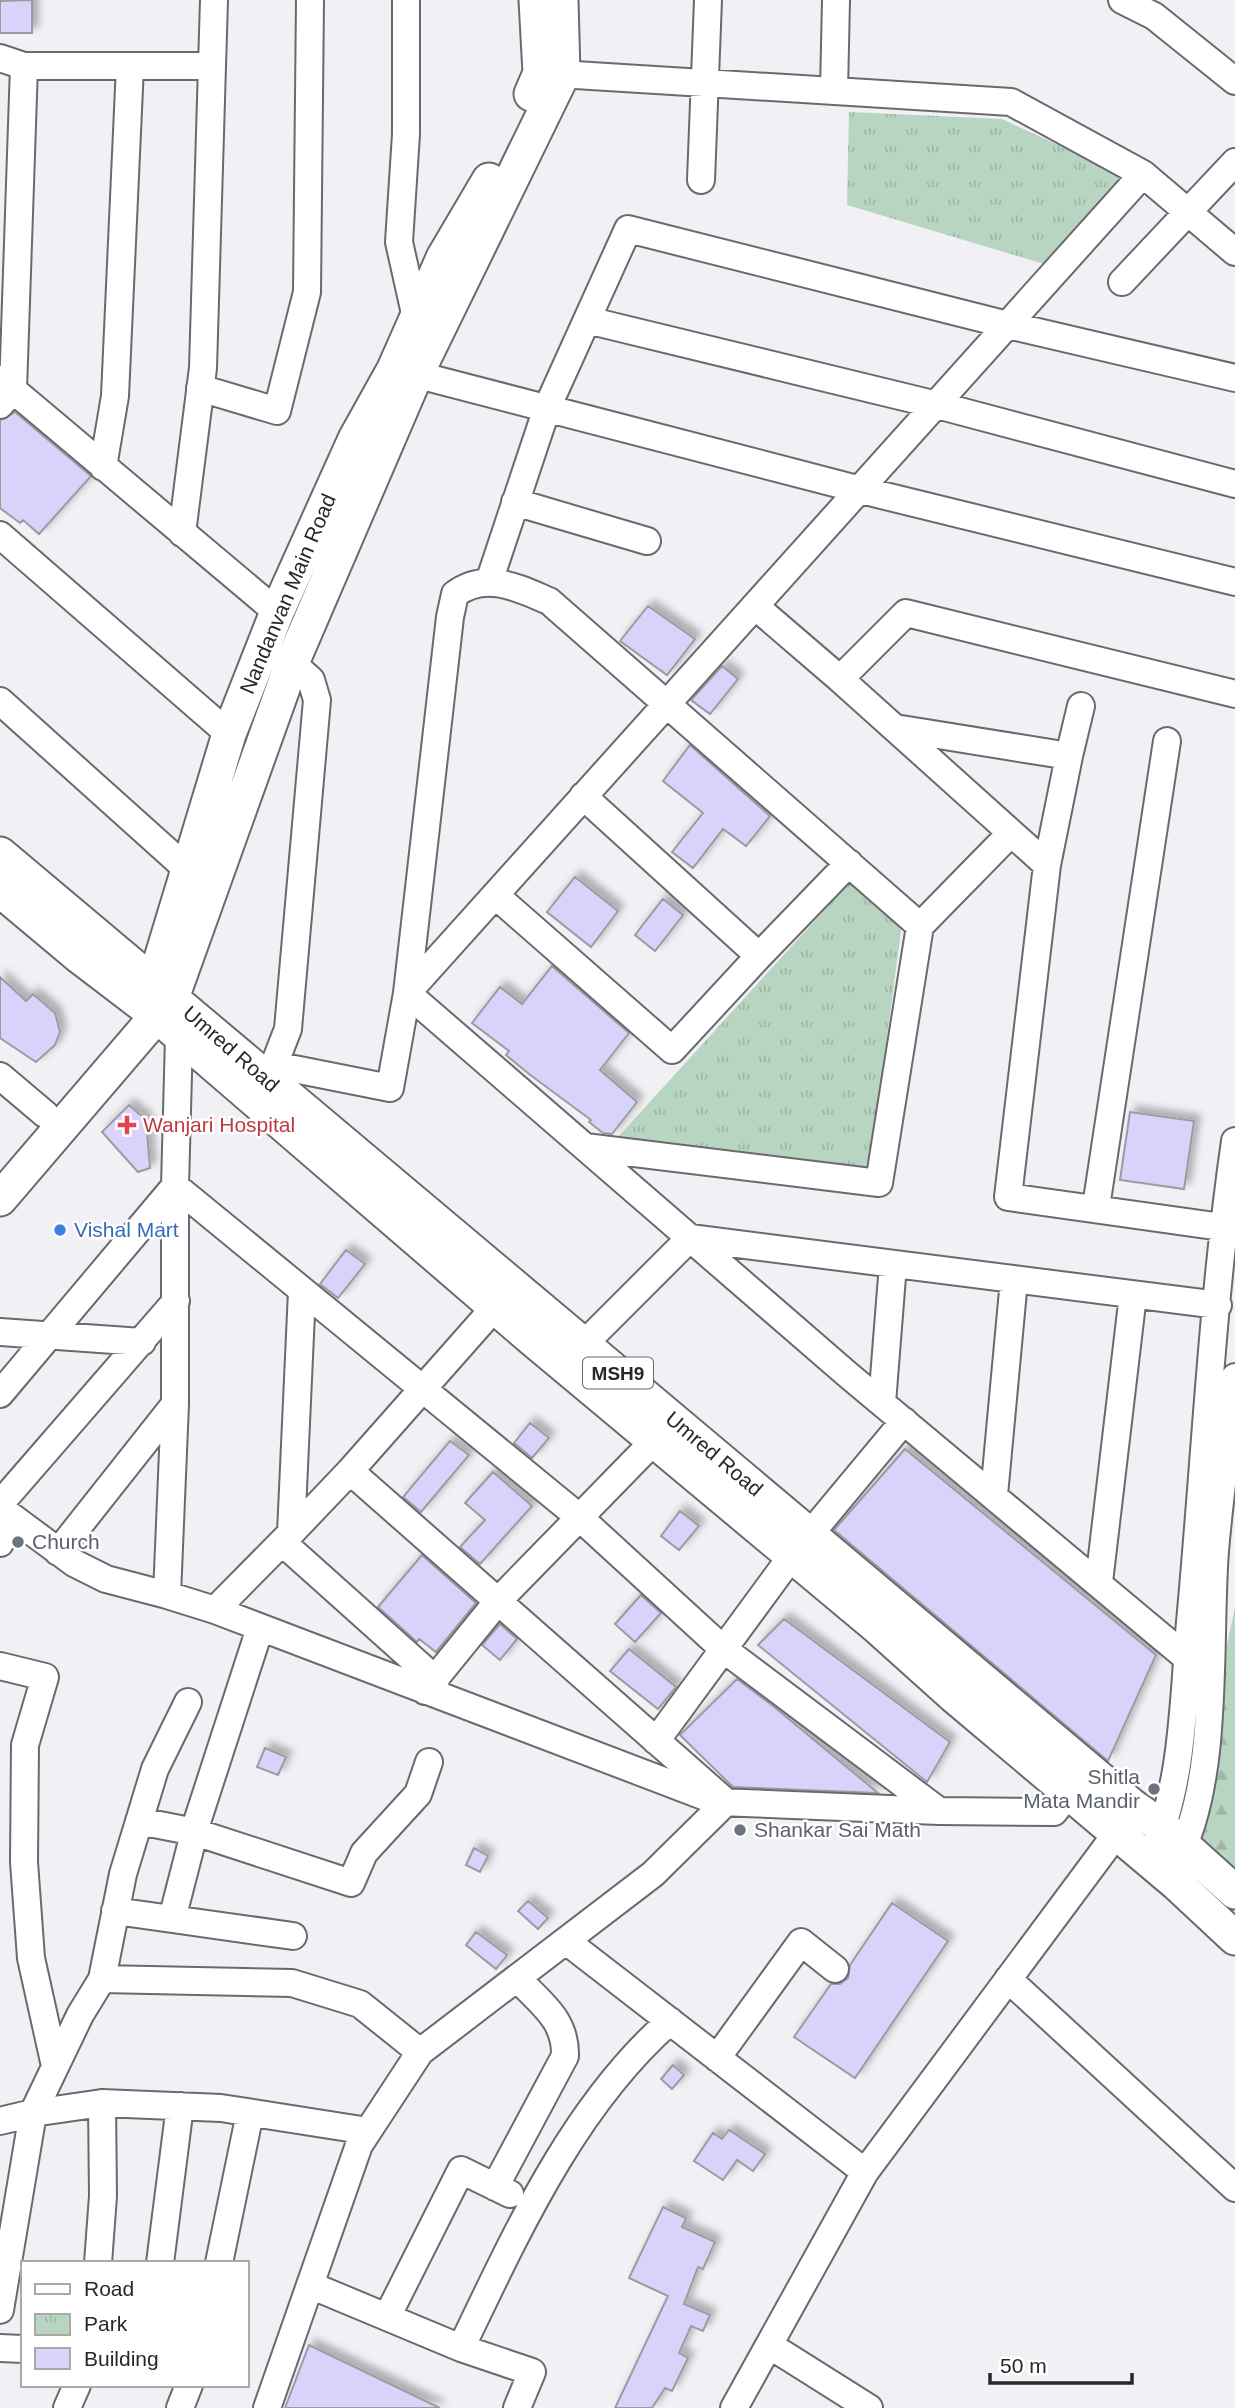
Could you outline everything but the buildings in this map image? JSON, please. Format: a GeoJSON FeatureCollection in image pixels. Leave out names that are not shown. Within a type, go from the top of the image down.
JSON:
{"type":"FeatureCollection","features":[{"type":"Feature","properties":{"kind":"main road","name":"Nandanvan Main Road"},"geometry":{"type":"LineString","coordinates":[[0,1168],[45,1114],[166,1009],[187,869],[229,734],[277,612],[355,439],[405,372],[416,318],[443,258],[551,74],[536,0]]}},
{"type":"Feature","properties":{"kind":"main road"},"geometry":{"type":"LineString","coordinates":[[0,1199],[166,1009],[292,663],[405,372],[551,74],[561,0]]}},
{"type":"Feature","properties":{"kind":"main road","name":"Umred Road"},"geometry":{"type":"LineString","coordinates":[[0,854],[166,1009],[262,1080],[584,1344],[801,1546],[1126,1821],[1174,1838],[1235,1892]]}},
{"type":"Feature","properties":{"kind":"main road"},"geometry":{"type":"LineString","coordinates":[[0,890],[166,1009]]}},
{"type":"Feature","properties":{"kind":"main road"},"geometry":{"type":"LineString","coordinates":[[262,1080],[495,1307],[655,1440],[801,1546]]}},
{"type":"Feature","properties":{"kind":"main road"},"geometry":{"type":"LineString","coordinates":[[1126,1821],[1159,1868],[1235,1938]]}},
{"type":"Feature","properties":{"kind":"street"},"geometry":{"type":"LineString","coordinates":[[182,533],[200,388],[214,0]]}},
{"type":"Feature","properties":{"kind":"street"},"geometry":{"type":"LineString","coordinates":[[200,388],[277,411],[307,292],[310,0]]}},
{"type":"Feature","properties":{"kind":"street"},"geometry":{"type":"LineString","coordinates":[[406,0],[406,134],[399,242],[416,318]]}},
{"type":"Feature","properties":{"kind":"street"},"geometry":{"type":"LineString","coordinates":[[701,180],[708,0]]}},
{"type":"Feature","properties":{"kind":"street"},"geometry":{"type":"LineString","coordinates":[[834,91],[836,0]]}},
{"type":"Feature","properties":{"kind":"street"},"geometry":{"type":"LineString","coordinates":[[1122,0],[1154,16],[1235,81]]}},
{"type":"Feature","properties":{"kind":"street"},"geometry":{"type":"LineString","coordinates":[[212,66],[12,62],[4,391],[103,467],[277,612]]}},
{"type":"Feature","properties":{"kind":"street"},"geometry":{"type":"LineString","coordinates":[[103,467],[115,396],[130,66]]}},
{"type":"Feature","properties":{"kind":"street"},"geometry":{"type":"LineString","coordinates":[[551,74],[1011,102],[1143,174],[1235,252]]}},
{"type":"Feature","properties":{"kind":"street"},"geometry":{"type":"LineString","coordinates":[[1122,282],[1235,162]]}},
{"type":"Feature","properties":{"kind":"street"},"geometry":{"type":"LineString","coordinates":[[407,993],[1143,174]]}},
{"type":"Feature","properties":{"kind":"street"},"geometry":{"type":"LineString","coordinates":[[489,582],[547,408],[628,229],[1008,325],[1235,378]]}},
{"type":"Feature","properties":{"kind":"street"},"geometry":{"type":"LineString","coordinates":[[587,320],[936,405],[1235,484]]}},
{"type":"Feature","properties":{"kind":"street"},"geometry":{"type":"LineString","coordinates":[[405,372],[861,490],[1235,582]]}},
{"type":"Feature","properties":{"kind":"street"},"geometry":{"type":"LineString","coordinates":[[515,502],[647,541]]}},
{"type":"Feature","properties":{"kind":"street"},"geometry":{"type":"LineString","coordinates":[[0,535],[229,734]]}},
{"type":"Feature","properties":{"kind":"street"},"geometry":{"type":"LineString","coordinates":[[292,663],[311,680],[317,700],[288,1029],[262,1080],[390,1088],[407,993],[450,617],[455,594],[466,586],[489,582],[511,585],[549,601],[920,926]]}},
{"type":"Feature","properties":{"kind":"street"},"geometry":{"type":"LineString","coordinates":[[755,606],[840,678],[1047,865]]}},
{"type":"Feature","properties":{"kind":"street"},"geometry":{"type":"LineString","coordinates":[[840,678],[906,613],[1235,694]]}},
{"type":"Feature","properties":{"kind":"street"},"geometry":{"type":"LineString","coordinates":[[0,701],[187,869]]}},
{"type":"Feature","properties":{"kind":"street"},"geometry":{"type":"LineString","coordinates":[[1081,706],[1047,865],[1008,1197],[1096,1207],[1229,1229]]}},
{"type":"Feature","properties":{"kind":"street"},"geometry":{"type":"LineString","coordinates":[[895,728],[1069,755]]}},
{"type":"Feature","properties":{"kind":"street"},"geometry":{"type":"LineString","coordinates":[[1096,1207],[1167,741]]}},
{"type":"Feature","properties":{"kind":"street"},"geometry":{"type":"LineString","coordinates":[[583,796],[759,956]]}},
{"type":"Feature","properties":{"kind":"street"},"geometry":{"type":"LineString","coordinates":[[585,1147],[879,1183],[920,926],[1011,833]]}},
{"type":"Feature","properties":{"kind":"street"},"geometry":{"type":"LineString","coordinates":[[495,895],[672,1050],[849,863]]}},
{"type":"Feature","properties":{"kind":"street"},"geometry":{"type":"LineString","coordinates":[[407,993],[882,1403],[1187,1658]]}},
{"type":"Feature","properties":{"kind":"street"},"geometry":{"type":"LineString","coordinates":[[166,1009],[176,1301],[175,1404],[167,1595]]}},
{"type":"Feature","properties":{"kind":"street"},"geometry":{"type":"LineString","coordinates":[[0,1076],[45,1114]]}},
{"type":"Feature","properties":{"kind":"street"},"geometry":{"type":"LineString","coordinates":[[1174,1838],[1217,1305],[1229,1229],[1235,1141]]}},
{"type":"Feature","properties":{"kind":"street"},"geometry":{"type":"LineString","coordinates":[[174,1186],[579,1517],[722,1648],[939,1811]]}},
{"type":"Feature","properties":{"kind":"street"},"geometry":{"type":"LineString","coordinates":[[0,1394],[174,1186]]}},
{"type":"Feature","properties":{"kind":"street"},"geometry":{"type":"LineString","coordinates":[[584,1344],[690,1238]]}},
{"type":"Feature","properties":{"kind":"street"},"geometry":{"type":"LineString","coordinates":[[690,1238],[1217,1305]]}},
{"type":"Feature","properties":{"kind":"street"},"geometry":{"type":"LineString","coordinates":[[882,1403],[893,1264]]}},
{"type":"Feature","properties":{"kind":"street"},"geometry":{"type":"LineString","coordinates":[[994,1495],[1014,1280]]}},
{"type":"Feature","properties":{"kind":"street"},"geometry":{"type":"LineString","coordinates":[[302,1291],[287,1538],[430,1686]]}},
{"type":"Feature","properties":{"kind":"street"},"geometry":{"type":"LineString","coordinates":[[1099,1582],[1133,1295]]}},
{"type":"Feature","properties":{"kind":"street"},"geometry":{"type":"LineString","coordinates":[[0,1544],[4,1511],[176,1301]]}},
{"type":"Feature","properties":{"kind":"street"},"geometry":{"type":"LineString","coordinates":[[215,1610],[350,1471],[495,1307]]}},
{"type":"Feature","properties":{"kind":"street"},"geometry":{"type":"LineString","coordinates":[[0,1332],[142,1342]]}},
{"type":"Feature","properties":{"kind":"street"},"geometry":{"type":"LineString","coordinates":[[1159,1868],[1199,1790],[1225,1569],[1235,1377]]}},
{"type":"Feature","properties":{"kind":"street"},"geometry":{"type":"LineString","coordinates":[[58,1552],[175,1404]]}},
{"type":"Feature","properties":{"kind":"street"},"geometry":{"type":"LineString","coordinates":[[656,1741],[722,1648],[801,1546],[904,1421]]}},
{"type":"Feature","properties":{"kind":"street"},"geometry":{"type":"LineString","coordinates":[[430,1686],[498,1601],[655,1440]]}},
{"type":"Feature","properties":{"kind":"street"},"geometry":{"type":"LineString","coordinates":[[350,1471],[726,1802]]}},
{"type":"Feature","properties":{"kind":"street"},"geometry":{"type":"LineString","coordinates":[[4,1511],[58,1552],[106,1579],[215,1610],[430,1686],[726,1802],[939,1811],[1054,1811],[1079,1779]]}},
{"type":"Feature","properties":{"kind":"street"},"geometry":{"type":"LineString","coordinates":[[173,1919],[195,1832],[260,1628]]}},
{"type":"Feature","properties":{"kind":"street"},"geometry":{"type":"LineString","coordinates":[[0,1665],[45,1677],[25,1745],[24,1862],[31,1958],[55,2066]]}},
{"type":"Feature","properties":{"kind":"street"},"geometry":{"type":"LineString","coordinates":[[0,2311],[33,2113],[102,1979],[115,1911],[155,1769],[188,1702]]}},
{"type":"Feature","properties":{"kind":"street"},"geometry":{"type":"LineString","coordinates":[[139,1821],[195,1832],[351,1883],[364,1853],[418,1794],[429,1762]]}},
{"type":"Feature","properties":{"kind":"street"},"geometry":{"type":"LineString","coordinates":[[267,2408],[359,2145],[421,2052],[653,1874],[726,1802]]}},
{"type":"Feature","properties":{"kind":"street"},"geometry":{"type":"LineString","coordinates":[[734,2408],[865,2172],[1126,1821]]}},
{"type":"Feature","properties":{"kind":"street"},"geometry":{"type":"LineString","coordinates":[[115,1911],[293,1936]]}},
{"type":"Feature","properties":{"kind":"street"},"geometry":{"type":"LineString","coordinates":[[566,1941],[865,2172]]}},
{"type":"Feature","properties":{"kind":"street"},"geometry":{"type":"LineString","coordinates":[[717,2058],[801,1942],[835,1969]]}},
{"type":"Feature","properties":{"kind":"street"},"geometry":{"type":"LineString","coordinates":[[495,2187],[565,2056],[566,2036],[559,2023],[517,1978]]}},
{"type":"Feature","properties":{"kind":"street"},"geometry":{"type":"LineString","coordinates":[[102,1979],[292,1983],[360,2004],[421,2052]]}},
{"type":"Feature","properties":{"kind":"street"},"geometry":{"type":"LineString","coordinates":[[1008,1979],[1235,2188]]}},
{"type":"Feature","properties":{"kind":"street"},"geometry":{"type":"LineString","coordinates":[[461,2348],[531,2204],[607,2090],[646,2042],[670,2021]]}},
{"type":"Feature","properties":{"kind":"street"},"geometry":{"type":"LineString","coordinates":[[0,2121],[33,2113],[102,2103],[180,2106],[250,2113],[368,2132]]}},
{"type":"Feature","properties":{"kind":"street"},"geometry":{"type":"LineString","coordinates":[[98,2261],[103,2196],[102,2103]]}},
{"type":"Feature","properties":{"kind":"street"},"geometry":{"type":"LineString","coordinates":[[160,2261],[180,2106]]}},
{"type":"Feature","properties":{"kind":"street"},"geometry":{"type":"LineString","coordinates":[[219,2261],[250,2113]]}},
{"type":"Feature","properties":{"kind":"street"},"geometry":{"type":"LineString","coordinates":[[387,2318],[461,2170],[531,2204]]}},
{"type":"Feature","properties":{"kind":"street"},"geometry":{"type":"LineString","coordinates":[[310,2286],[461,2348],[532,2372],[517,2408]]}},
{"type":"Feature","properties":{"kind":"street"},"geometry":{"type":"LineString","coordinates":[[769,2346],[869,2408]]}},
{"type":"Feature","properties":{"kind":"street"},"geometry":{"type":"LineString","coordinates":[[0,2348],[21,2348]]}},
{"type":"Feature","properties":{"kind":"street"},"geometry":{"type":"LineString","coordinates":[[67,2408],[76,2387]]}},
{"type":"Feature","properties":{"kind":"street"},"geometry":{"type":"LineString","coordinates":[[180,2408],[188,2387]]}},
{"type":"Feature","properties":{"kind":"green space"},"geometry":{"type":"Polygon","coordinates":[[[849,112],[1002,119],[1123,175],[1044,264],[847,205],[849,112]]]}},
{"type":"Feature","properties":{"kind":"green space"},"geometry":{"type":"Polygon","coordinates":[[[851,881],[897,921],[901,931],[870,1167],[617,1138],[851,881]]]}},
{"type":"Feature","properties":{"kind":"green space"},"geometry":{"type":"Polygon","coordinates":[[[1235,1607],[1235,1892],[1184,1847],[1235,1607]]]}},
{"type":"Feature","properties":{"kind":"place","name":"Wanjari Hospital"},"geometry":{"type":"Point","coordinates":[127,1125]}},
{"type":"Feature","properties":{"kind":"place","name":"Vishal Mart"},"geometry":{"type":"Point","coordinates":[60,1230]}},
{"type":"Feature","properties":{"kind":"place","name":"Church"},"geometry":{"type":"Point","coordinates":[18,1542]}},
{"type":"Feature","properties":{"kind":"place","name":"Shitla Mata Mandir"},"geometry":{"type":"Point","coordinates":[1154,1789]}},
{"type":"Feature","properties":{"kind":"place","name":"Shankar Sai Math"},"geometry":{"type":"Point","coordinates":[740,1830]}}]}
